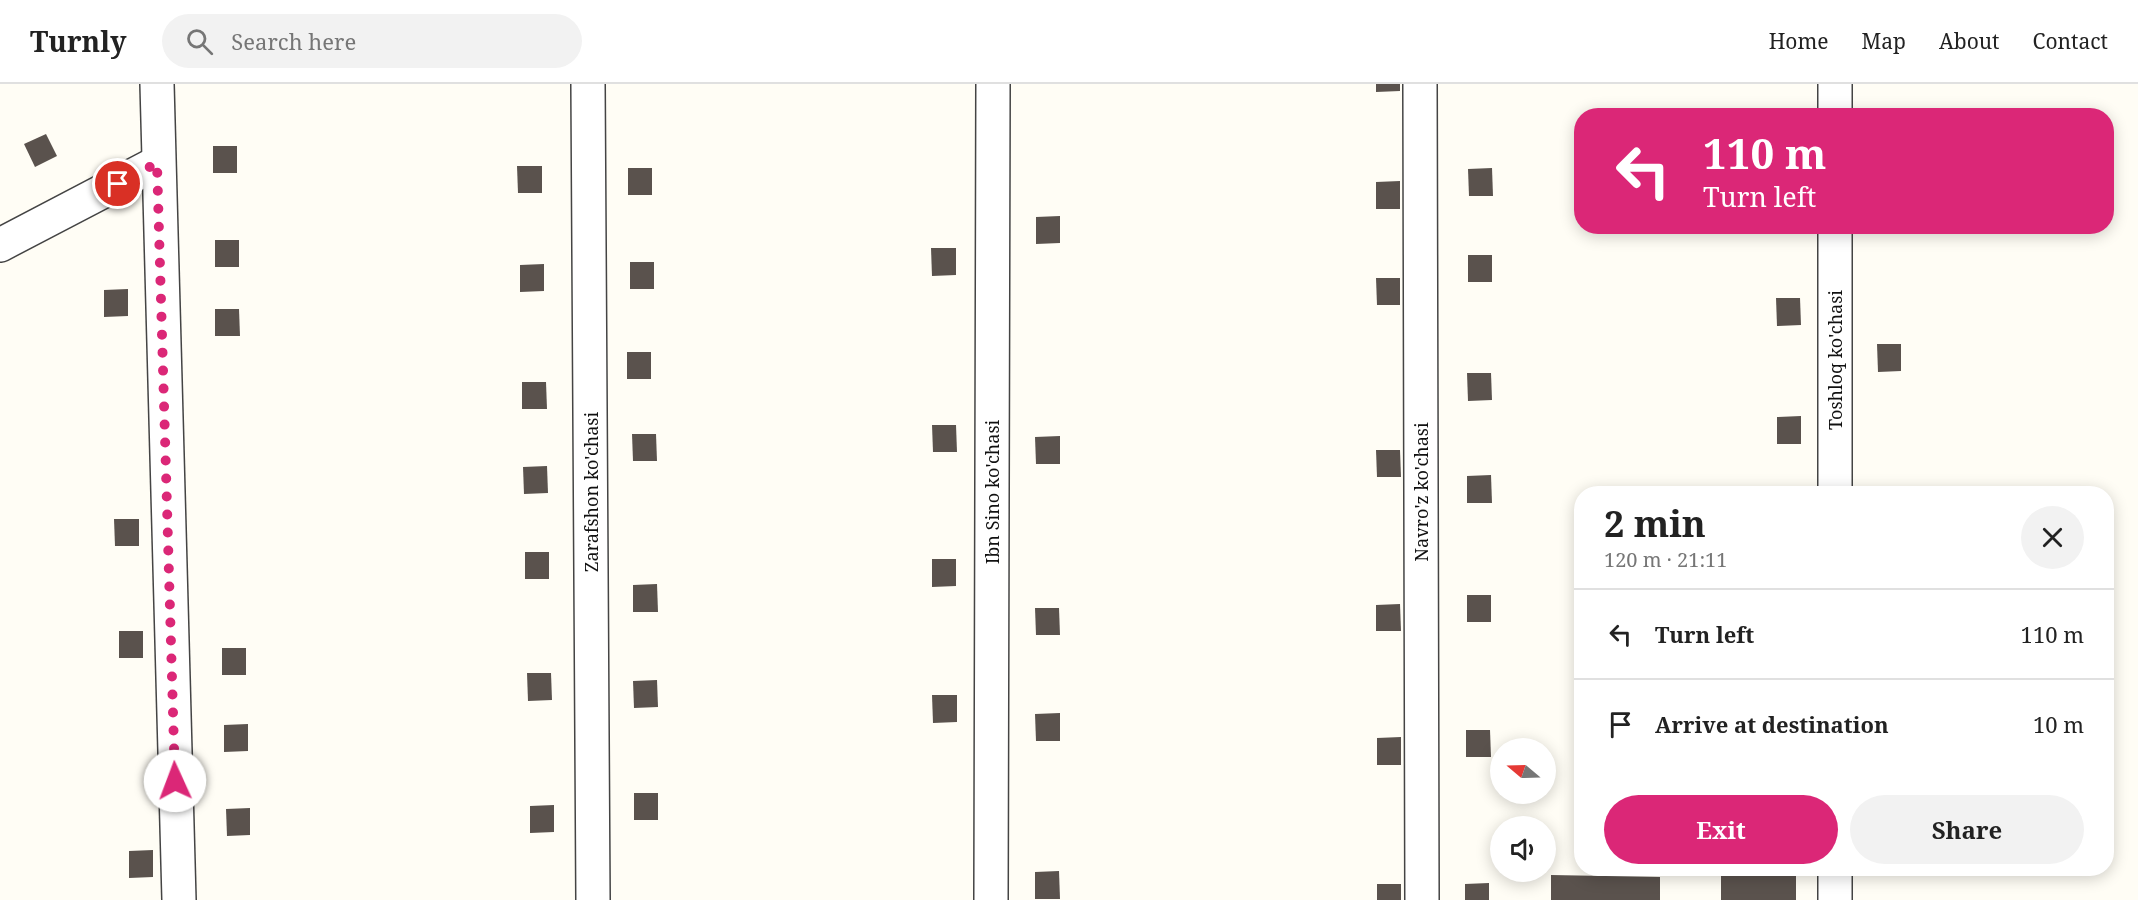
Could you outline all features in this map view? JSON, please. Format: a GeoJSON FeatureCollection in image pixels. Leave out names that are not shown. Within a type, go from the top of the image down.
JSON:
{"type":"FeatureCollection","features":[{"type":"Feature","properties":{"kind":"street"},"geometry":{"type":"LineString","coordinates":[[157,84],[157,163],[179,900]]}},
{"type":"Feature","properties":{"kind":"street","name":"Zarafshon ko'chasi"},"geometry":{"type":"LineString","coordinates":[[588,84],[593,900]]}},
{"type":"Feature","properties":{"kind":"street","name":"Ibn Sino ko'chasi"},"geometry":{"type":"LineString","coordinates":[[991,900],[993,84]]}},
{"type":"Feature","properties":{"kind":"street","name":"Navro'z ko'chasi"},"geometry":{"type":"LineString","coordinates":[[1420,84],[1422,900]]}},
{"type":"Feature","properties":{"kind":"street"},"geometry":{"type":"LineString","coordinates":[[1835,84],[1835,108]]}},
{"type":"Feature","properties":{"kind":"street"},"geometry":{"type":"LineString","coordinates":[[0,245],[157,163]]}},
{"type":"Feature","properties":{"kind":"street","name":"Toshloq ko'chasi"},"geometry":{"type":"LineString","coordinates":[[1835,234],[1835,486]]}},
{"type":"Feature","properties":{"kind":"street"},"geometry":{"type":"LineString","coordinates":[[1835,876],[1835,900]]}},
{"type":"Feature","properties":{"kind":"building"},"geometry":{"type":"Polygon","coordinates":[[[1376,84],[1400,84],[1400,91],[1376,92],[1376,84]]]}},
{"type":"Feature","properties":{"kind":"building"},"geometry":{"type":"Polygon","coordinates":[[[46,134],[57,156],[35,167],[24,144],[46,134]]]}},
{"type":"Feature","properties":{"kind":"building"},"geometry":{"type":"Polygon","coordinates":[[[213,146],[237,146],[237,173],[213,173],[213,146]]]}},
{"type":"Feature","properties":{"kind":"building"},"geometry":{"type":"Polygon","coordinates":[[[517,166],[542,166],[542,193],[518,193],[517,166]]]}},
{"type":"Feature","properties":{"kind":"building"},"geometry":{"type":"Polygon","coordinates":[[[628,168],[652,168],[652,195],[628,195],[628,168]]]}},
{"type":"Feature","properties":{"kind":"building"},"geometry":{"type":"Polygon","coordinates":[[[1492,168],[1493,196],[1469,196],[1468,169],[1492,168]]]}},
{"type":"Feature","properties":{"kind":"building"},"geometry":{"type":"Polygon","coordinates":[[[1400,181],[1400,209],[1376,209],[1376,182],[1400,181]]]}},
{"type":"Feature","properties":{"kind":"building"},"geometry":{"type":"Polygon","coordinates":[[[1060,216],[1060,243],[1036,244],[1036,217],[1060,216]]]}},
{"type":"Feature","properties":{"kind":"building"},"geometry":{"type":"Polygon","coordinates":[[[215,240],[239,240],[239,267],[215,267],[215,240]]]}},
{"type":"Feature","properties":{"kind":"building"},"geometry":{"type":"Polygon","coordinates":[[[931,248],[956,248],[956,275],[932,276],[931,248]]]}},
{"type":"Feature","properties":{"kind":"building"},"geometry":{"type":"Polygon","coordinates":[[[1468,255],[1492,255],[1492,282],[1468,282],[1468,255]]]}},
{"type":"Feature","properties":{"kind":"building"},"geometry":{"type":"Polygon","coordinates":[[[630,262],[654,262],[654,289],[630,289],[630,262]]]}},
{"type":"Feature","properties":{"kind":"building"},"geometry":{"type":"Polygon","coordinates":[[[544,264],[544,291],[520,292],[520,265],[544,264]]]}},
{"type":"Feature","properties":{"kind":"building"},"geometry":{"type":"Polygon","coordinates":[[[1376,278],[1400,278],[1400,305],[1377,305],[1376,278]]]}},
{"type":"Feature","properties":{"kind":"building"},"geometry":{"type":"Polygon","coordinates":[[[128,289],[128,316],[104,317],[104,290],[128,289]]]}},
{"type":"Feature","properties":{"kind":"building"},"geometry":{"type":"Polygon","coordinates":[[[1776,298],[1800,298],[1801,325],[1777,326],[1776,298]]]}},
{"type":"Feature","properties":{"kind":"building"},"geometry":{"type":"Polygon","coordinates":[[[215,309],[239,309],[240,336],[215,336],[215,309]]]}},
{"type":"Feature","properties":{"kind":"building"},"geometry":{"type":"Polygon","coordinates":[[[1877,344],[1901,344],[1901,371],[1878,372],[1877,344]]]}},
{"type":"Feature","properties":{"kind":"building"},"geometry":{"type":"Polygon","coordinates":[[[627,352],[651,352],[651,379],[627,379],[627,352]]]}},
{"type":"Feature","properties":{"kind":"building"},"geometry":{"type":"Polygon","coordinates":[[[1467,373],[1491,373],[1492,400],[1468,401],[1467,373]]]}},
{"type":"Feature","properties":{"kind":"building"},"geometry":{"type":"Polygon","coordinates":[[[522,382],[546,382],[547,409],[522,409],[522,382]]]}},
{"type":"Feature","properties":{"kind":"building"},"geometry":{"type":"Polygon","coordinates":[[[1801,416],[1801,444],[1777,444],[1777,417],[1801,416]]]}},
{"type":"Feature","properties":{"kind":"building"},"geometry":{"type":"Polygon","coordinates":[[[932,425],[956,425],[957,452],[933,452],[932,425]]]}},
{"type":"Feature","properties":{"kind":"building"},"geometry":{"type":"Polygon","coordinates":[[[632,434],[656,434],[657,461],[633,461],[632,434]]]}},
{"type":"Feature","properties":{"kind":"building"},"geometry":{"type":"Polygon","coordinates":[[[1060,436],[1060,464],[1036,464],[1035,437],[1060,436]]]}},
{"type":"Feature","properties":{"kind":"building"},"geometry":{"type":"Polygon","coordinates":[[[1376,450],[1400,450],[1401,477],[1377,477],[1376,450]]]}},
{"type":"Feature","properties":{"kind":"building"},"geometry":{"type":"Polygon","coordinates":[[[547,466],[548,493],[524,494],[523,467],[547,466]]]}},
{"type":"Feature","properties":{"kind":"building"},"geometry":{"type":"Polygon","coordinates":[[[1491,475],[1492,503],[1467,503],[1467,476],[1491,475]]]}},
{"type":"Feature","properties":{"kind":"building"},"geometry":{"type":"Polygon","coordinates":[[[114,519],[139,519],[139,546],[115,546],[114,519]]]}},
{"type":"Feature","properties":{"kind":"building"},"geometry":{"type":"Polygon","coordinates":[[[525,552],[549,552],[549,579],[525,579],[525,552]]]}},
{"type":"Feature","properties":{"kind":"building"},"geometry":{"type":"Polygon","coordinates":[[[932,559],[956,559],[956,586],[932,587],[932,559]]]}},
{"type":"Feature","properties":{"kind":"building"},"geometry":{"type":"Polygon","coordinates":[[[657,584],[658,612],[633,612],[633,585],[657,584]]]}},
{"type":"Feature","properties":{"kind":"building"},"geometry":{"type":"Polygon","coordinates":[[[1467,595],[1491,595],[1491,622],[1467,622],[1467,595]]]}},
{"type":"Feature","properties":{"kind":"building"},"geometry":{"type":"Polygon","coordinates":[[[1400,604],[1401,631],[1376,631],[1376,605],[1400,604]]]}},
{"type":"Feature","properties":{"kind":"building"},"geometry":{"type":"Polygon","coordinates":[[[1035,608],[1059,608],[1060,635],[1036,635],[1035,608]]]}},
{"type":"Feature","properties":{"kind":"building"},"geometry":{"type":"Polygon","coordinates":[[[119,631],[143,631],[143,658],[119,658],[119,631]]]}},
{"type":"Feature","properties":{"kind":"building"},"geometry":{"type":"Polygon","coordinates":[[[222,648],[246,648],[246,675],[222,675],[222,648]]]}},
{"type":"Feature","properties":{"kind":"building"},"geometry":{"type":"Polygon","coordinates":[[[527,673],[551,673],[552,700],[528,701],[527,673]]]}},
{"type":"Feature","properties":{"kind":"building"},"geometry":{"type":"Polygon","coordinates":[[[657,680],[658,707],[634,708],[633,681],[657,680]]]}},
{"type":"Feature","properties":{"kind":"building"},"geometry":{"type":"Polygon","coordinates":[[[932,695],[957,695],[957,722],[933,723],[932,695]]]}},
{"type":"Feature","properties":{"kind":"building"},"geometry":{"type":"Polygon","coordinates":[[[1060,713],[1060,741],[1036,741],[1035,714],[1060,713]]]}},
{"type":"Feature","properties":{"kind":"building"},"geometry":{"type":"Polygon","coordinates":[[[248,724],[248,751],[224,752],[224,725],[248,724]]]}},
{"type":"Feature","properties":{"kind":"building"},"geometry":{"type":"Polygon","coordinates":[[[1466,730],[1490,730],[1490,757],[1466,757],[1466,730]]]}},
{"type":"Feature","properties":{"kind":"building"},"geometry":{"type":"Polygon","coordinates":[[[1401,737],[1401,765],[1377,765],[1377,738],[1401,737]]]}},
{"type":"Feature","properties":{"kind":"building"},"geometry":{"type":"Polygon","coordinates":[[[634,793],[658,793],[658,820],[634,820],[634,793]]]}},
{"type":"Feature","properties":{"kind":"building"},"geometry":{"type":"Polygon","coordinates":[[[554,805],[554,832],[530,833],[530,806],[554,805]]]}},
{"type":"Feature","properties":{"kind":"building"},"geometry":{"type":"Polygon","coordinates":[[[250,808],[250,835],[227,836],[226,809],[250,808]]]}},
{"type":"Feature","properties":{"kind":"building"},"geometry":{"type":"Polygon","coordinates":[[[153,850],[153,877],[129,878],[129,851],[153,850]]]}},
{"type":"Feature","properties":{"kind":"building"},"geometry":{"type":"Polygon","coordinates":[[[1059,871],[1060,899],[1035,899],[1035,872],[1059,871]]]}},
{"type":"Feature","properties":{"kind":"building"},"geometry":{"type":"Polygon","coordinates":[[[1556,875],[1660,877],[1660,900],[1551,900],[1551,882],[1556,882],[1556,875]]]}},
{"type":"Feature","properties":{"kind":"building"},"geometry":{"type":"Polygon","coordinates":[[[1721,876],[1796,876],[1796,900],[1721,900],[1721,876]]]}},
{"type":"Feature","properties":{"kind":"building"},"geometry":{"type":"Polygon","coordinates":[[[1489,883],[1489,900],[1465,900],[1465,884],[1489,883]]]}},
{"type":"Feature","properties":{"kind":"building"},"geometry":{"type":"Polygon","coordinates":[[[1377,884],[1401,884],[1401,900],[1377,900],[1377,884]]]}},
{"type":"Feature","properties":{"kind":"route"},"geometry":{"type":"LineString","coordinates":[[118,184],[157,163],[175,781]]}}]}
